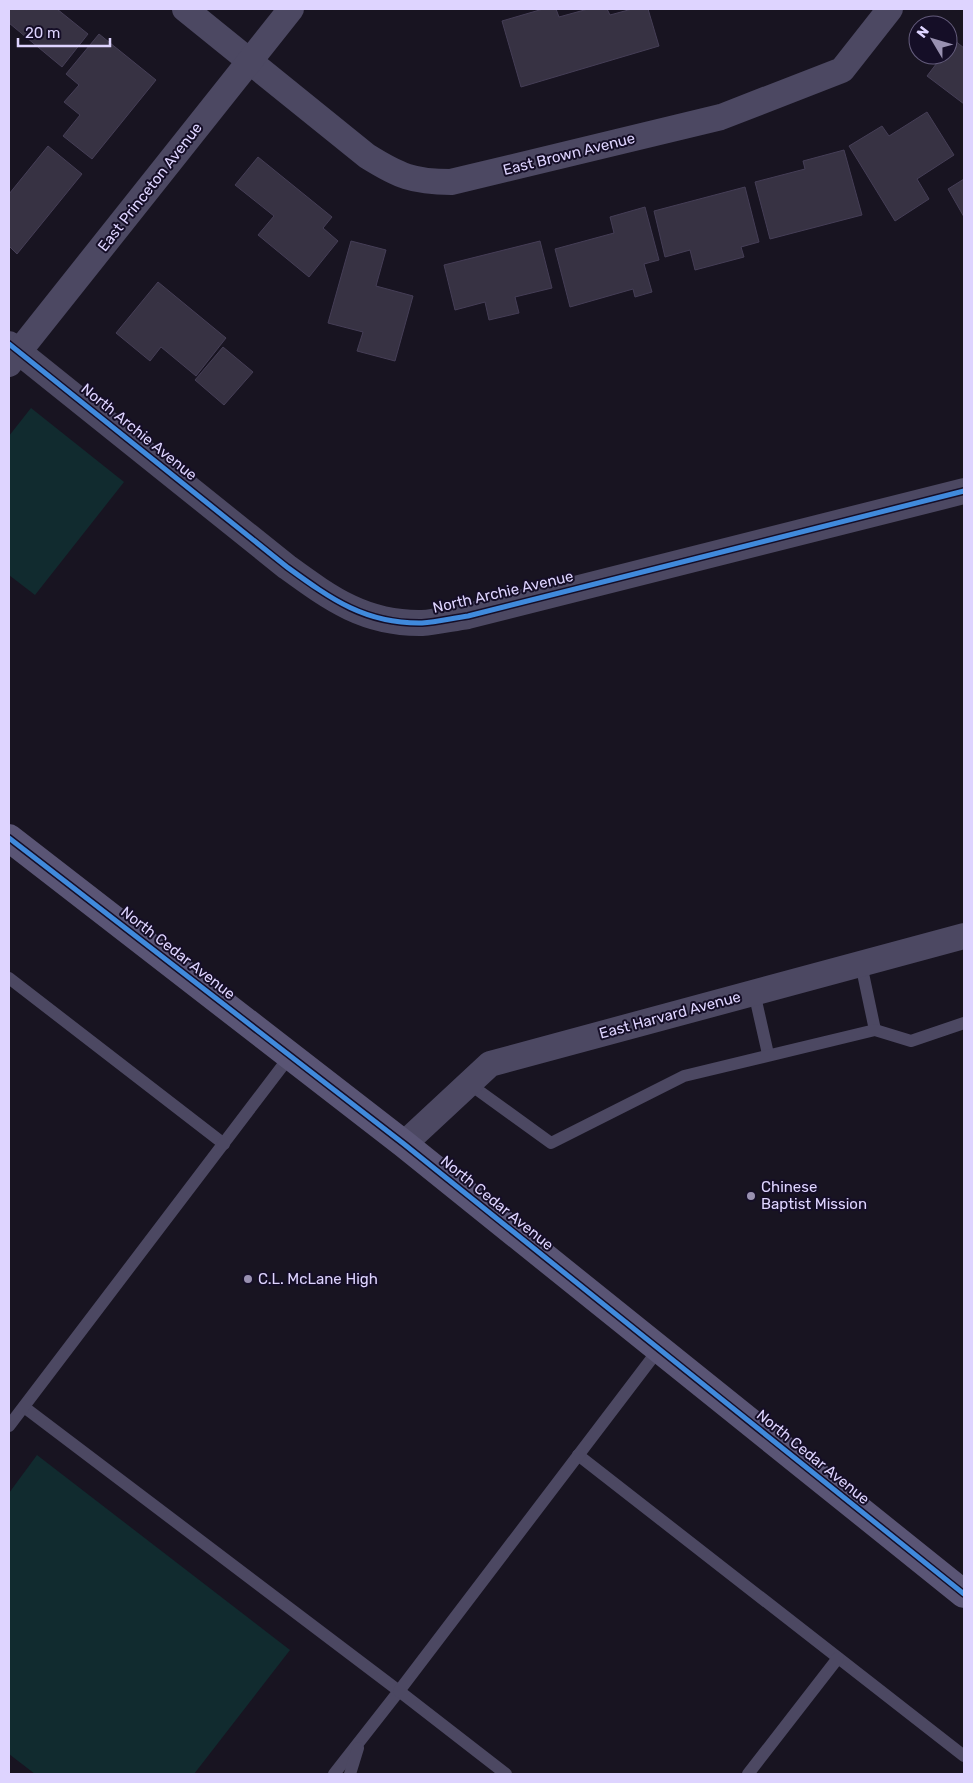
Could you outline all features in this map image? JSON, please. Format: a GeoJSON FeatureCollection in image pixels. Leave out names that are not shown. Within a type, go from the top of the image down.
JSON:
{"type":"FeatureCollection","features":[{"type":"Feature","properties":{"kind":"main road","name":"North Cedar Avenue"},"geometry":{"type":"LineString","coordinates":[[9,838],[404,1144],[964,1594]]}},
{"type":"Feature","properties":{"kind":"street","name":"East Brown Avenue"},"geometry":{"type":"LineString","coordinates":[[185,9],[367,156],[393,173],[424,182],[451,182],[721,117],[842,70],[890,9]]}},
{"type":"Feature","properties":{"kind":"street","name":"East Princeton Avenue"},"geometry":{"type":"LineString","coordinates":[[12,353],[291,9]]}},
{"type":"Feature","properties":{"kind":"street","name":"North Archie Avenue"},"geometry":{"type":"LineString","coordinates":[[12,353],[332,600],[376,619],[422,623],[468,616],[964,492]]}},
{"type":"Feature","properties":{"kind":"street","name":"East Harvard Avenue"},"geometry":{"type":"LineString","coordinates":[[404,1144],[490,1064],[964,936]]}},
{"type":"Feature","properties":{"kind":"lane"},"geometry":{"type":"LineString","coordinates":[[861,964],[876,1030]]}},
{"type":"Feature","properties":{"kind":"lane"},"geometry":{"type":"LineString","coordinates":[[9,978],[224,1144]]}},
{"type":"Feature","properties":{"kind":"lane"},"geometry":{"type":"LineString","coordinates":[[754,992],[768,1054]]}},
{"type":"Feature","properties":{"kind":"lane"},"geometry":{"type":"LineString","coordinates":[[468,1083],[551,1143],[684,1076],[768,1054],[876,1030],[911,1041],[964,1023]]}},
{"type":"Feature","properties":{"kind":"lane"},"geometry":{"type":"LineString","coordinates":[[9,1426],[290,1056]]}},
{"type":"Feature","properties":{"kind":"lane"},"geometry":{"type":"LineString","coordinates":[[334,1774],[658,1349]]}},
{"type":"Feature","properties":{"kind":"lane"},"geometry":{"type":"LineString","coordinates":[[24,1406],[506,1774]]}},
{"type":"Feature","properties":{"kind":"lane"},"geometry":{"type":"LineString","coordinates":[[578,1455],[964,1756]]}},
{"type":"Feature","properties":{"kind":"lane"},"geometry":{"type":"LineString","coordinates":[[748,1774],[838,1658]]}},
{"type":"Feature","properties":{"kind":"lane"},"geometry":{"type":"LineString","coordinates":[[350,1774],[361,1740]]}},
{"type":"Feature","properties":{"kind":"green space"},"geometry":{"type":"Polygon","coordinates":[[[31,408],[124,482],[35,595],[9,575],[9,436],[31,408]]]}},
{"type":"Feature","properties":{"kind":"green space"},"geometry":{"type":"Polygon","coordinates":[[[37,1455],[290,1650],[194,1774],[35,1774],[9,1754],[9,1493],[37,1455]]]}},
{"type":"Feature","properties":{"kind":"building"},"geometry":{"type":"Polygon","coordinates":[[[9,9],[57,9],[88,34],[62,67],[9,23],[9,9]]]}},
{"type":"Feature","properties":{"kind":"building"},"geometry":{"type":"Polygon","coordinates":[[[543,9],[556,9],[559,17],[588,9],[607,9],[610,15],[632,9],[648,9],[659,46],[521,87],[502,21],[543,9]]]}},
{"type":"Feature","properties":{"kind":"building"},"geometry":{"type":"Polygon","coordinates":[[[99,34],[156,80],[92,159],[63,136],[80,115],[64,102],[79,85],[66,74],[99,34]]]}},
{"type":"Feature","properties":{"kind":"building"},"geometry":{"type":"Polygon","coordinates":[[[958,43],[964,48],[964,104],[927,76],[935,65],[958,65],[958,43]]]}},
{"type":"Feature","properties":{"kind":"building"},"geometry":{"type":"Polygon","coordinates":[[[927,112],[954,155],[917,179],[929,199],[895,221],[849,146],[882,126],[889,136],[927,112]]]}},
{"type":"Feature","properties":{"kind":"building"},"geometry":{"type":"Polygon","coordinates":[[[48,146],[82,174],[17,254],[9,246],[9,194],[48,146]]]}},
{"type":"Feature","properties":{"kind":"building"},"geometry":{"type":"Polygon","coordinates":[[[844,150],[862,215],[770,239],[755,182],[805,169],[803,161],[844,150]]]}},
{"type":"Feature","properties":{"kind":"building"},"geometry":{"type":"Polygon","coordinates":[[[258,157],[332,217],[323,228],[338,241],[309,277],[258,235],[274,216],[235,185],[258,157]]]}},
{"type":"Feature","properties":{"kind":"building"},"geometry":{"type":"Polygon","coordinates":[[[964,179],[964,217],[948,189],[964,179]]]}},
{"type":"Feature","properties":{"kind":"building"},"geometry":{"type":"Polygon","coordinates":[[[745,187],[759,242],[741,247],[744,257],[695,270],[690,250],[665,257],[654,211],[745,187]]]}},
{"type":"Feature","properties":{"kind":"building"},"geometry":{"type":"Polygon","coordinates":[[[645,207],[659,260],[644,264],[652,292],[635,297],[633,289],[570,307],[555,249],[614,233],[610,217],[645,207]]]}},
{"type":"Feature","properties":{"kind":"building"},"geometry":{"type":"Polygon","coordinates":[[[351,241],[386,250],[376,286],[413,296],[395,361],[357,351],[363,332],[328,323],[351,241]]]}},
{"type":"Feature","properties":{"kind":"building"},"geometry":{"type":"Polygon","coordinates":[[[540,241],[552,288],[515,297],[519,313],[489,320],[485,302],[455,310],[444,265],[540,241]]]}},
{"type":"Feature","properties":{"kind":"building"},"geometry":{"type":"Polygon","coordinates":[[[158,282],[226,338],[196,376],[161,347],[150,361],[116,333],[158,282]]]}},
{"type":"Feature","properties":{"kind":"building"},"geometry":{"type":"Polygon","coordinates":[[[223,347],[253,372],[224,405],[195,380],[223,347]]]}},
{"type":"Feature","properties":{"kind":"cycle path"},"geometry":{"type":"LineString","coordinates":[[9,344],[303,579],[334,599],[366,614],[402,622],[422,623],[468,616],[964,491]]}},
{"type":"Feature","properties":{"kind":"cycle path"},"geometry":{"type":"LineString","coordinates":[[9,838],[404,1144],[964,1594]]}},
{"type":"Feature","properties":{"kind":"place","name":"Chinese Baptist Mission"},"geometry":{"type":"Point","coordinates":[751,1196]}},
{"type":"Feature","properties":{"kind":"place","name":"C.L. McLane High"},"geometry":{"type":"Point","coordinates":[248,1279]}}]}
